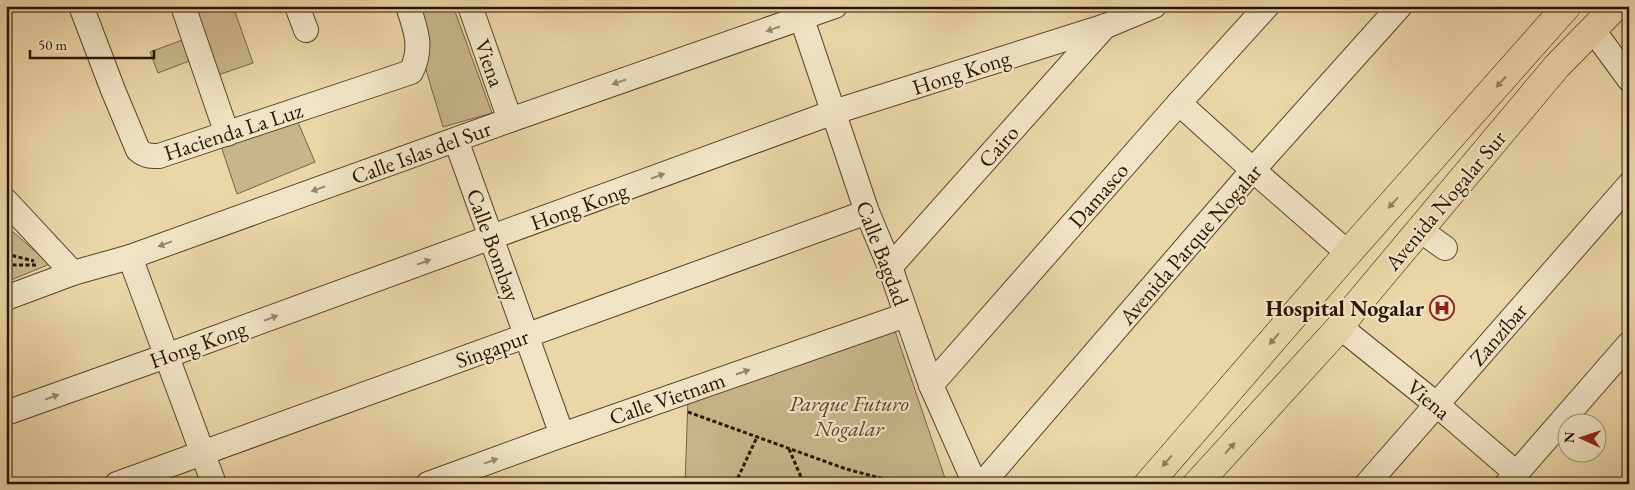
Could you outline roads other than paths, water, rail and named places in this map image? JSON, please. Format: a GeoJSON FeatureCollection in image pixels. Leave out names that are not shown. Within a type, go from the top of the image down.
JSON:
{"type":"FeatureCollection","features":[{"type":"Feature","properties":{"kind":"highway","name":"Avenida Nogalar Sur"},"geometry":{"type":"LineString","coordinates":[[1148,484],[1348,253],[1567,6]]}},
{"type":"Feature","properties":{"kind":"highway","name":"Avenida Nogalar Sur"},"geometry":{"type":"LineString","coordinates":[[1197,484],[1346,319],[1557,66],[1616,6]]}},
{"type":"Feature","properties":{"kind":"street","name":"Hacienda La Luz"},"geometry":{"type":"LineString","coordinates":[[81,6],[138,150],[143,154],[159,156],[411,72],[418,53],[418,43],[408,6]]}},
{"type":"Feature","properties":{"kind":"street"},"geometry":{"type":"LineString","coordinates":[[183,6],[227,134]]}},
{"type":"Feature","properties":{"kind":"street"},"geometry":{"type":"LineString","coordinates":[[297,6],[306,30]]}},
{"type":"Feature","properties":{"kind":"street","name":"Viena"},"geometry":{"type":"LineString","coordinates":[[470,6],[510,120]]}},
{"type":"Feature","properties":{"kind":"street","name":"Calle Islas del Sur"},"geometry":{"type":"LineString","coordinates":[[6,298],[73,273],[130,257],[510,120],[835,6]]}},
{"type":"Feature","properties":{"kind":"street","name":"Hong Kong"},"geometry":{"type":"LineString","coordinates":[[6,413],[834,112],[1106,26],[1154,6]]}},
{"type":"Feature","properties":{"kind":"street","name":"Damasco"},"geometry":{"type":"LineString","coordinates":[[931,384],[1267,6]]}},
{"type":"Feature","properties":{"kind":"street","name":"Avenida Parque Nogalar"},"geometry":{"type":"LineString","coordinates":[[982,484],[1253,170],[1400,6]]}},
{"type":"Feature","properties":{"kind":"street","name":"Calle Bagdad"},"geometry":{"type":"LineString","coordinates":[[802,19],[867,212],[890,267],[931,384],[975,484]]}},
{"type":"Feature","properties":{"kind":"street","name":"Cairo"},"geometry":{"type":"LineString","coordinates":[[890,267],[1106,26]]}},
{"type":"Feature","properties":{"kind":"street"},"geometry":{"type":"LineString","coordinates":[[1593,30],[1629,79]]}},
{"type":"Feature","properties":{"kind":"street"},"geometry":{"type":"LineString","coordinates":[[1179,103],[1348,253]]}},
{"type":"Feature","properties":{"kind":"street","name":"Calle Bombay"},"geometry":{"type":"LineString","coordinates":[[456,140],[562,435]]}},
{"type":"Feature","properties":{"kind":"street","name":"Zanzíbar"},"geometry":{"type":"LineString","coordinates":[[1367,484],[1629,185]]}},
{"type":"Feature","properties":{"kind":"street"},"geometry":{"type":"LineString","coordinates":[[6,201],[73,273]]}},
{"type":"Feature","properties":{"kind":"street","name":"Singapur"},"geometry":{"type":"LineString","coordinates":[[117,484],[867,212]]}},
{"type":"Feature","properties":{"kind":"street"},"geometry":{"type":"LineString","coordinates":[[1420,230],[1445,248]]}},
{"type":"Feature","properties":{"kind":"street"},"geometry":{"type":"LineString","coordinates":[[130,257],[214,484]]}},
{"type":"Feature","properties":{"kind":"street","name":"Calle Vietnam"},"geometry":{"type":"LineString","coordinates":[[428,484],[906,314]]}},
{"type":"Feature","properties":{"kind":"street"},"geometry":{"type":"LineString","coordinates":[[1346,319],[1370,331]]}},
{"type":"Feature","properties":{"kind":"street","name":"Viena"},"geometry":{"type":"LineString","coordinates":[[1346,319],[1511,478]]}},
{"type":"Feature","properties":{"kind":"street"},"geometry":{"type":"LineString","coordinates":[[1511,478],[1629,344]]}},
{"type":"Feature","properties":{"kind":"place","name":"Hospital Nogalar"},"geometry":{"type":"Point","coordinates":[1442,308]}},
{"type":"Feature","properties":{"kind":"park label","name":"Parque Futuro Nogalar"},"geometry":{"type":"Point","coordinates":[849,416]}}]}
